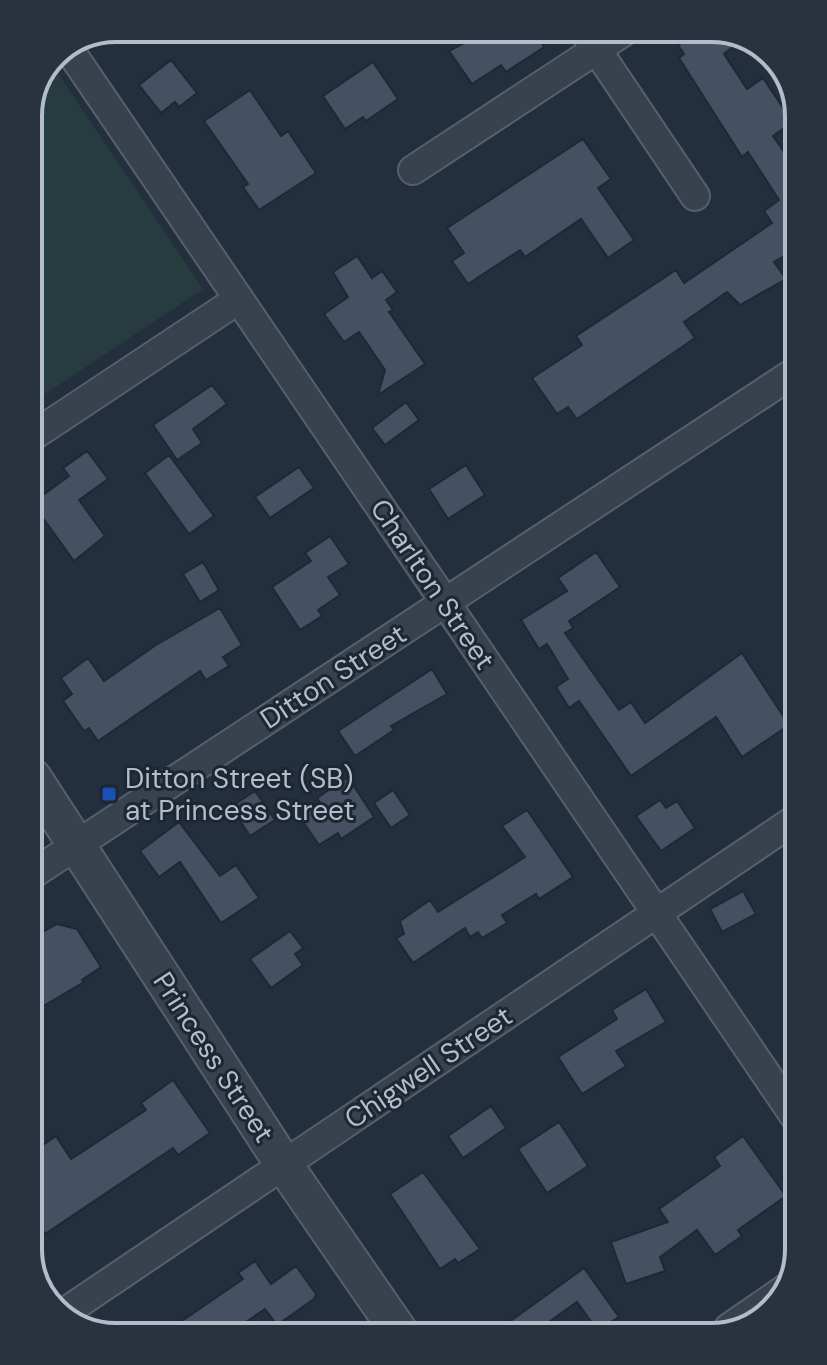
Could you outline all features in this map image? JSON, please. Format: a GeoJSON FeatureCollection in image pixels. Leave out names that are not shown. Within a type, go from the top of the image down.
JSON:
{"type":"FeatureCollection","features":[{"type":"Feature","properties":{"kind":"street"},"geometry":{"type":"LineString","coordinates":[[413,170],[587,42]]}},
{"type":"Feature","properties":{"kind":"street"},"geometry":{"type":"LineString","coordinates":[[591,42],[695,196]]}},
{"type":"Feature","properties":{"kind":"street","name":"Charlton Street"},"geometry":{"type":"LineString","coordinates":[[74,56],[785,1102]]}},
{"type":"Feature","properties":{"kind":"street"},"geometry":{"type":"LineString","coordinates":[[42,430],[239,299]]}},
{"type":"Feature","properties":{"kind":"street","name":"Ditton Street"},"geometry":{"type":"LineString","coordinates":[[42,868],[785,379]]}},
{"type":"Feature","properties":{"kind":"street","name":"Princess Street"},"geometry":{"type":"LineString","coordinates":[[42,792],[284,1165],[393,1323]]}},
{"type":"Feature","properties":{"kind":"street","name":"Chigwell Street"},"geometry":{"type":"LineString","coordinates":[[72,1308],[785,826]]}},
{"type":"Feature","properties":{"kind":"green space"},"geometry":{"type":"Polygon","coordinates":[[[57,72],[203,289],[42,396],[42,111],[48,88],[57,72]]]}},
{"type":"Feature","properties":{"kind":"building"},"geometry":{"type":"Polygon","coordinates":[[[466,42],[541,42],[544,47],[506,72],[501,65],[472,84],[449,51],[466,42]]]}},
{"type":"Feature","properties":{"kind":"building"},"geometry":{"type":"Polygon","coordinates":[[[682,42],[716,42],[734,46],[724,54],[747,89],[763,78],[785,110],[785,128],[773,136],[785,153],[785,256],[774,262],[785,280],[740,305],[727,292],[684,322],[695,338],[577,419],[568,407],[557,414],[532,378],[582,345],[576,336],[676,270],[684,283],[772,223],[764,211],[779,200],[748,152],[742,157],[679,58],[684,54],[678,45],[682,42]]]}},
{"type":"Feature","properties":{"kind":"building"},"geometry":{"type":"Polygon","coordinates":[[[171,60],[197,93],[179,107],[175,102],[161,113],[139,85],[171,60]]]}},
{"type":"Feature","properties":{"kind":"building"},"geometry":{"type":"Polygon","coordinates":[[[373,62],[398,99],[366,121],[363,117],[345,129],[323,96],[373,62]]]}},
{"type":"Feature","properties":{"kind":"building"},"geometry":{"type":"Polygon","coordinates":[[[250,90],[281,136],[288,131],[316,173],[259,210],[243,187],[248,184],[204,121],[250,90]]]}},
{"type":"Feature","properties":{"kind":"building"},"geometry":{"type":"Polygon","coordinates":[[[583,139],[611,179],[598,188],[634,240],[608,258],[581,219],[525,257],[520,250],[468,284],[452,261],[464,253],[447,228],[583,139]]]}},
{"type":"Feature","properties":{"kind":"building"},"geometry":{"type":"Polygon","coordinates":[[[357,256],[372,278],[382,271],[397,292],[386,300],[393,310],[389,312],[425,364],[378,395],[385,370],[359,332],[344,342],[324,314],[348,297],[333,272],[357,256]]]}},
{"type":"Feature","properties":{"kind":"building"},"geometry":{"type":"Polygon","coordinates":[[[212,385],[227,404],[193,429],[202,443],[177,460],[153,425],[212,385]]]}},
{"type":"Feature","properties":{"kind":"building"},"geometry":{"type":"Polygon","coordinates":[[[406,402],[419,420],[385,445],[372,428],[406,402]]]}},
{"type":"Feature","properties":{"kind":"building"},"geometry":{"type":"Polygon","coordinates":[[[87,451],[108,479],[79,500],[105,536],[74,561],[42,517],[42,496],[69,476],[63,468],[87,451]]]}},
{"type":"Feature","properties":{"kind":"building"},"geometry":{"type":"Polygon","coordinates":[[[169,455],[214,516],[189,534],[145,473],[169,455]]]}},
{"type":"Feature","properties":{"kind":"building"},"geometry":{"type":"Polygon","coordinates":[[[466,465],[485,495],[448,519],[429,489],[466,465]]]}},
{"type":"Feature","properties":{"kind":"building"},"geometry":{"type":"Polygon","coordinates":[[[299,467],[314,488],[270,518],[255,497],[299,467]]]}},
{"type":"Feature","properties":{"kind":"building"},"geometry":{"type":"Polygon","coordinates":[[[330,536],[349,564],[328,577],[340,595],[318,610],[322,616],[300,630],[272,587],[311,561],[305,553],[330,536]]]}},
{"type":"Feature","properties":{"kind":"building"},"geometry":{"type":"Polygon","coordinates":[[[596,552],[620,587],[569,621],[573,628],[565,633],[619,710],[631,702],[645,723],[742,653],[785,719],[785,728],[742,757],[716,717],[631,776],[579,701],[569,708],[556,687],[568,679],[547,644],[539,649],[521,620],[567,591],[558,578],[596,552]]]}},
{"type":"Feature","properties":{"kind":"building"},"geometry":{"type":"Polygon","coordinates":[[[203,562],[219,590],[200,602],[183,574],[203,562]]]}},
{"type":"Feature","properties":{"kind":"building"},"geometry":{"type":"Polygon","coordinates":[[[220,608],[242,645],[223,657],[229,666],[206,680],[200,671],[98,741],[89,728],[84,731],[63,701],[72,694],[61,678],[88,658],[104,681],[156,645],[220,608]]]}},
{"type":"Feature","properties":{"kind":"building"},"geometry":{"type":"Polygon","coordinates":[[[432,669],[447,694],[391,726],[394,730],[355,756],[338,731],[432,669]]]}},
{"type":"Feature","properties":{"kind":"building"},"geometry":{"type":"Polygon","coordinates":[[[348,777],[374,817],[341,839],[338,833],[319,845],[299,816],[320,802],[317,798],[348,777]]]}},
{"type":"Feature","properties":{"kind":"building"},"geometry":{"type":"Polygon","coordinates":[[[393,790],[410,815],[391,828],[374,803],[393,790]]]}},
{"type":"Feature","properties":{"kind":"building"},"geometry":{"type":"Polygon","coordinates":[[[255,791],[275,820],[250,836],[231,807],[255,791]]]}},
{"type":"Feature","properties":{"kind":"building"},"geometry":{"type":"Polygon","coordinates":[[[660,800],[666,808],[677,801],[695,828],[661,851],[636,816],[660,800]]]}},
{"type":"Feature","properties":{"kind":"building"},"geometry":{"type":"Polygon","coordinates":[[[527,810],[573,877],[539,899],[536,894],[502,915],[507,923],[482,938],[478,932],[470,937],[465,928],[413,963],[396,938],[404,934],[400,921],[430,900],[438,912],[525,857],[502,826],[527,810]]]}},
{"type":"Feature","properties":{"kind":"building"},"geometry":{"type":"Polygon","coordinates":[[[179,822],[220,876],[236,865],[259,898],[221,923],[180,862],[159,877],[140,851],[179,822]]]}},
{"type":"Feature","properties":{"kind":"building"},"geometry":{"type":"Polygon","coordinates":[[[743,891],[756,914],[722,932],[710,909],[743,891]]]}},
{"type":"Feature","properties":{"kind":"building"},"geometry":{"type":"Polygon","coordinates":[[[57,924],[77,929],[101,967],[82,980],[84,982],[42,1007],[42,932],[57,924]]]}},
{"type":"Feature","properties":{"kind":"building"},"geometry":{"type":"Polygon","coordinates":[[[290,931],[303,948],[295,954],[303,965],[271,988],[250,959],[290,931]]]}},
{"type":"Feature","properties":{"kind":"building"},"geometry":{"type":"Polygon","coordinates":[[[646,989],[666,1022],[616,1051],[626,1066],[582,1094],[558,1057],[617,1019],[612,1010],[646,989]]]}},
{"type":"Feature","properties":{"kind":"building"},"geometry":{"type":"Polygon","coordinates":[[[173,1080],[210,1133],[178,1155],[173,1148],[45,1234],[42,1229],[42,1146],[56,1136],[71,1159],[146,1110],[141,1103],[173,1080]]]}},
{"type":"Feature","properties":{"kind":"building"},"geometry":{"type":"Polygon","coordinates":[[[491,1106],[506,1128],[463,1158],[448,1136],[491,1106]]]}},
{"type":"Feature","properties":{"kind":"building"},"geometry":{"type":"Polygon","coordinates":[[[559,1122],[588,1166],[547,1193],[518,1149],[559,1122]]]}},
{"type":"Feature","properties":{"kind":"building"},"geometry":{"type":"Polygon","coordinates":[[[743,1136],[785,1197],[738,1230],[742,1236],[715,1255],[697,1230],[660,1257],[665,1271],[626,1284],[611,1242],[668,1222],[659,1209],[720,1166],[714,1157],[743,1136]]]}},
{"type":"Feature","properties":{"kind":"building"},"geometry":{"type":"Polygon","coordinates":[[[423,1172],[480,1249],[458,1263],[455,1259],[440,1269],[390,1194],[423,1172]]]}},
{"type":"Feature","properties":{"kind":"building"},"geometry":{"type":"Polygon","coordinates":[[[255,1261],[271,1284],[296,1266],[316,1294],[314,1299],[280,1323],[276,1323],[265,1309],[245,1323],[179,1323],[243,1279],[238,1273],[255,1261]]]}},
{"type":"Feature","properties":{"kind":"building"},"geometry":{"type":"Polygon","coordinates":[[[584,1268],[619,1317],[609,1323],[592,1323],[577,1302],[547,1323],[508,1323],[584,1268]]]}},
{"type":"Feature","properties":{"kind":"place","name":"Ditton Street (SB) at Princess Street"},"geometry":{"type":"Point","coordinates":[109,794]}}]}
